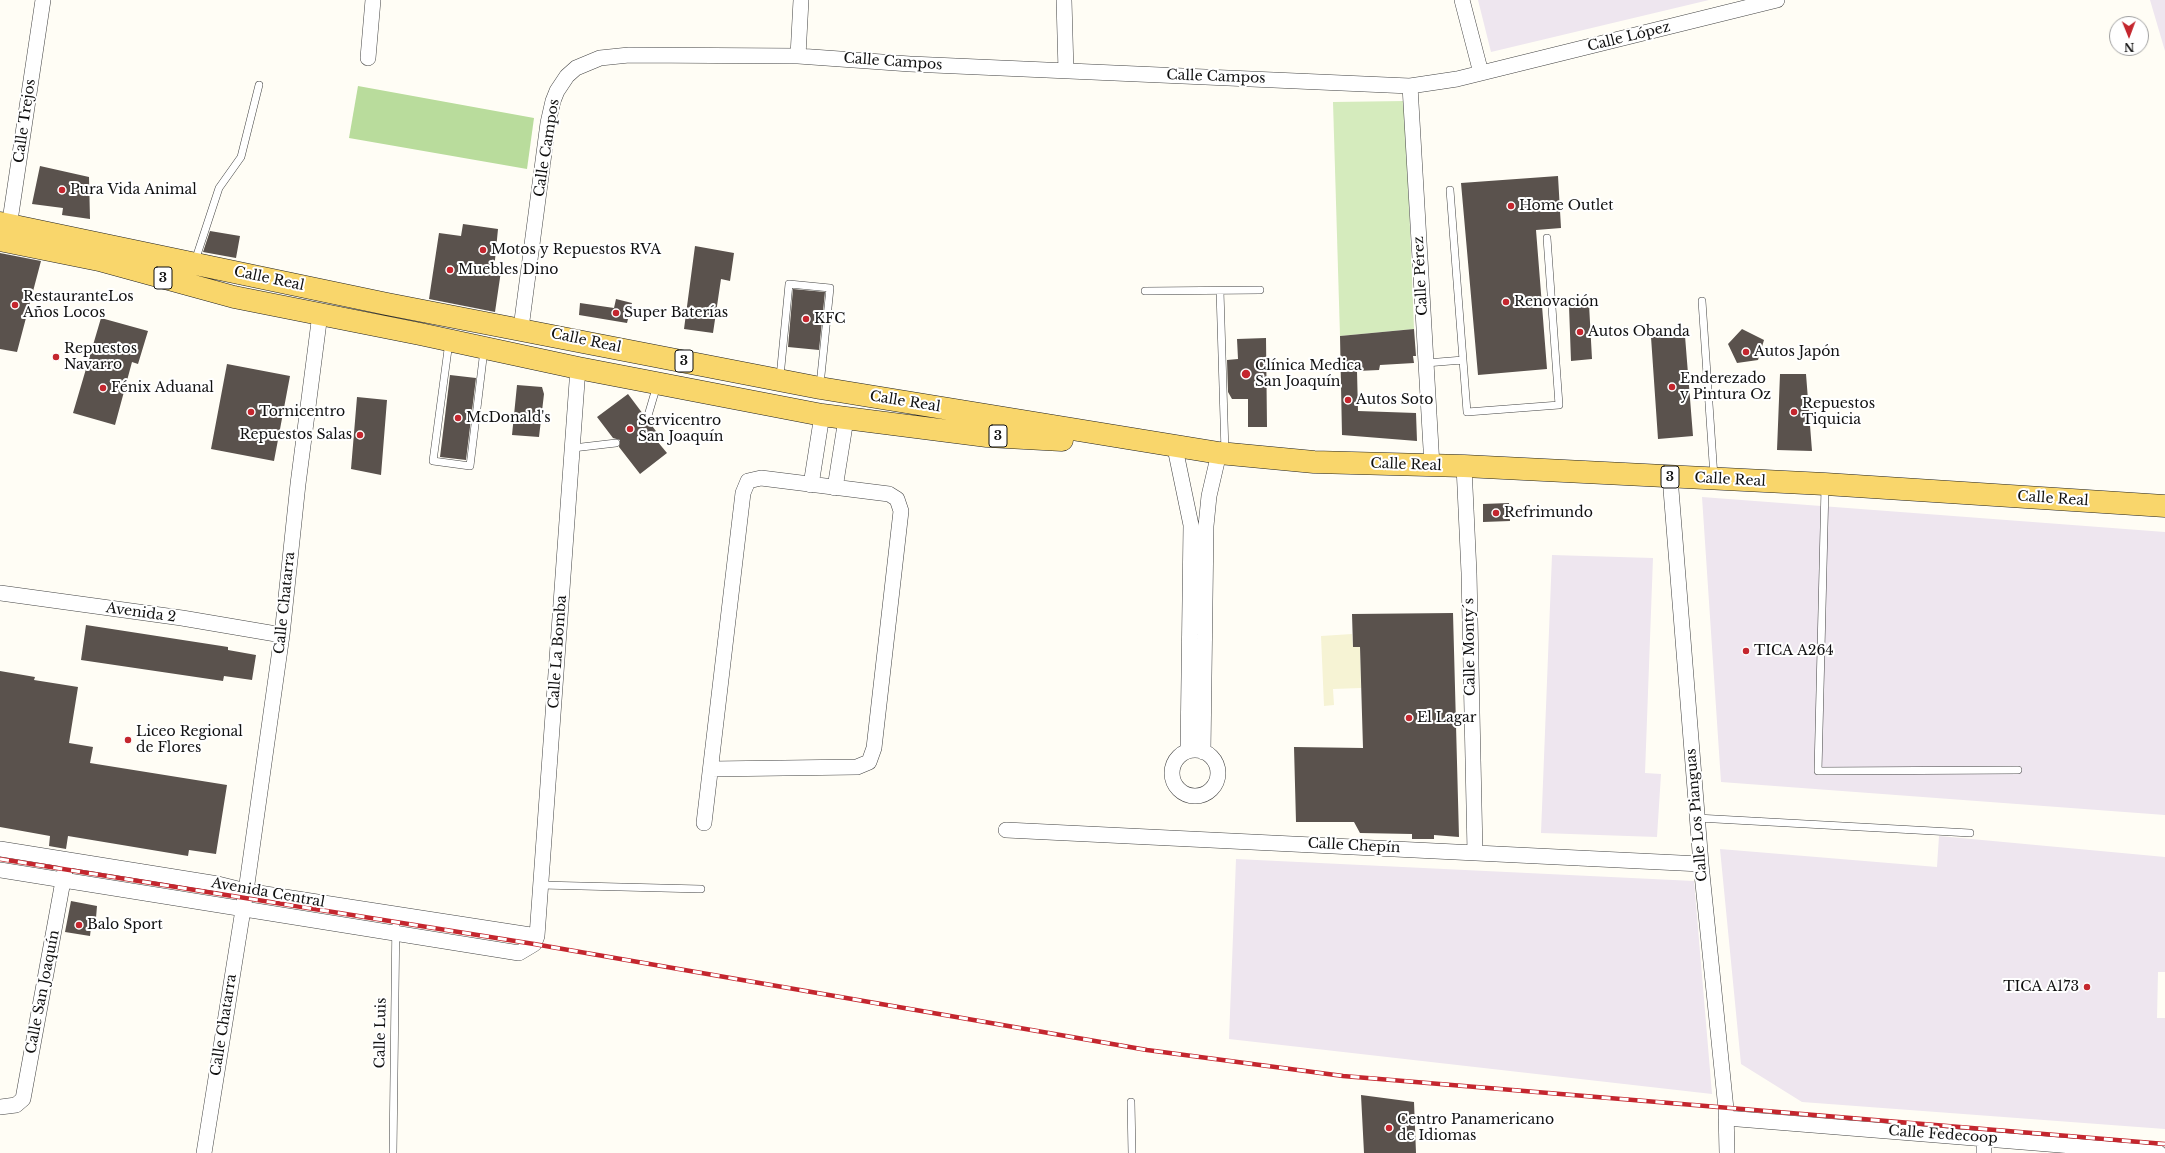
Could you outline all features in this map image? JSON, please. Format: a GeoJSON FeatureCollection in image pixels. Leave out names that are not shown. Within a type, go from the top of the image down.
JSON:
{"type":"FeatureCollection","features":[{"type":"Feature","properties":{"kind":"main road","name":"Calle Real"},"geometry":{"type":"LineString","coordinates":[[4,232],[194,263],[387,304],[521,328],[820,388],[1175,448],[1222,454],[1314,462],[1464,466],[1825,484],[2165,506]]}},
{"type":"Feature","properties":{"kind":"main road","name":"Calle Real"},"geometry":{"type":"LineString","coordinates":[[4,232],[234,297],[485,347],[578,368],[822,415],[987,436],[1175,448]]}},
{"type":"Feature","properties":{"kind":"main road"},"geometry":{"type":"LineString","coordinates":[[220,269],[245,284],[255,288],[309,301],[320,314],[327,307],[335,305],[358,308],[387,304]]}},
{"type":"Feature","properties":{"kind":"main road"},"geometry":{"type":"LineString","coordinates":[[420,334],[448,332],[510,338],[516,335],[521,328],[525,336],[530,341],[568,352],[578,368],[585,361],[596,359],[633,365],[665,365],[682,361]]}},
{"type":"Feature","properties":{"kind":"street","name":"Calle Trejos"},"geometry":{"type":"LineString","coordinates":[[4,232],[43,0]]}},
{"type":"Feature","properties":{"kind":"street"},"geometry":{"type":"LineString","coordinates":[[368,58],[373,0]]}},
{"type":"Feature","properties":{"kind":"street"},"geometry":{"type":"LineString","coordinates":[[798,56],[801,0]]}},
{"type":"Feature","properties":{"kind":"street"},"geometry":{"type":"LineString","coordinates":[[1064,0],[1066,71]]}},
{"type":"Feature","properties":{"kind":"street"},"geometry":{"type":"LineString","coordinates":[[1462,0],[1481,73]]}},
{"type":"Feature","properties":{"kind":"street","name":"Calle López"},"geometry":{"type":"LineString","coordinates":[[1481,73],[1777,0]]}},
{"type":"Feature","properties":{"kind":"street","name":"Calle Campos"},"geometry":{"type":"LineString","coordinates":[[521,328],[548,123],[557,91],[567,76],[588,62],[616,55],[798,56],[910,64],[1410,86],[1457,79],[1481,73]]}},
{"type":"Feature","properties":{"kind":"street","name":"Calle Pérez"},"geometry":{"type":"LineString","coordinates":[[1410,86],[1432,466]]}},
{"type":"Feature","properties":{"kind":"street","name":"Calle Chatarra"},"geometry":{"type":"LineString","coordinates":[[204,1153],[244,898],[282,635],[298,484],[320,314]]}},
{"type":"Feature","properties":{"kind":"street","name":"Calle La Bomba"},"geometry":{"type":"LineString","coordinates":[[537,936],[578,368]]}},
{"type":"Feature","properties":{"kind":"street"},"geometry":{"type":"LineString","coordinates":[[811,485],[822,415]]}},
{"type":"Feature","properties":{"kind":"street"},"geometry":{"type":"LineString","coordinates":[[835,488],[846,419]]}},
{"type":"Feature","properties":{"kind":"street"},"geometry":{"type":"LineString","coordinates":[[1175,448],[1191,525],[1189,630],[1196,751],[1205,630],[1206,526],[1209,496],[1222,454]]}},
{"type":"Feature","properties":{"kind":"street","name":"Calle Monty´s"},"geometry":{"type":"LineString","coordinates":[[1464,466],[1469,574],[1475,852]]}},
{"type":"Feature","properties":{"kind":"street","name":"Calle Los Pianguas"},"geometry":{"type":"LineString","coordinates":[[1670,477],[1701,864],[1726,1118],[1727,1153]]}},
{"type":"Feature","properties":{"kind":"street"},"geometry":{"type":"LineString","coordinates":[[704,823],[742,493],[748,481],[761,478],[889,494],[897,499],[900,511],[874,748],[869,762],[857,767],[711,769]]}},
{"type":"Feature","properties":{"kind":"street"},"geometry":{"type":"LineString","coordinates":[[1191,525],[1206,526]]}},
{"type":"Feature","properties":{"kind":"street","name":"Avenida 2"},"geometry":{"type":"LineString","coordinates":[[0,593],[182,618],[282,635]]}},
{"type":"Feature","properties":{"kind":"street"},"geometry":{"type":"LineString","coordinates":[[1189,630],[1205,630]]}},
{"type":"Feature","properties":{"kind":"street","name":"Calle Chepín"},"geometry":{"type":"LineString","coordinates":[[1006,830],[1701,864]]}},
{"type":"Feature","properties":{"kind":"street","name":"Avenida Central"},"geometry":{"type":"LineString","coordinates":[[0,849],[218,884],[244,898],[396,933],[519,953],[534,944],[537,936],[396,914],[244,898],[64,880],[0,870]]}},
{"type":"Feature","properties":{"kind":"street","name":"Calle San Joaquín"},"geometry":{"type":"LineString","coordinates":[[0,1107],[16,1105],[23,1099],[67,860]]}},
{"type":"Feature","properties":{"kind":"street","name":"Calle Fedecoop"},"geometry":{"type":"LineString","coordinates":[[1726,1118],[2159,1153]]}},
{"type":"Feature","properties":{"kind":"street"},"geometry":{"type":"LineString","coordinates":[[1984,1138],[1984,1153]]}},
{"type":"Feature","properties":{"kind":"lane"},"geometry":{"type":"LineString","coordinates":[[194,263],[219,188],[241,157],[259,85]]}},
{"type":"Feature","properties":{"kind":"lane"},"geometry":{"type":"LineString","coordinates":[[1450,190],[1467,412],[1559,405],[1546,238]]}},
{"type":"Feature","properties":{"kind":"lane"},"geometry":{"type":"LineString","coordinates":[[780,380],[788,284],[830,288],[820,388]]}},
{"type":"Feature","properties":{"kind":"lane"},"geometry":{"type":"LineString","coordinates":[[1145,291],[1260,290]]}},
{"type":"Feature","properties":{"kind":"lane"},"geometry":{"type":"LineString","coordinates":[[1220,291],[1222,454]]}},
{"type":"Feature","properties":{"kind":"lane"},"geometry":{"type":"LineString","coordinates":[[1702,301],[1714,479]]}},
{"type":"Feature","properties":{"kind":"lane"},"geometry":{"type":"LineString","coordinates":[[450,340],[433,461],[470,466],[485,347]]}},
{"type":"Feature","properties":{"kind":"lane"},"geometry":{"type":"LineString","coordinates":[[1426,363],[1463,360]]}},
{"type":"Feature","properties":{"kind":"lane"},"geometry":{"type":"LineString","coordinates":[[647,419],[658,383]]}},
{"type":"Feature","properties":{"kind":"lane"},"geometry":{"type":"LineString","coordinates":[[573,448],[616,443]]}},
{"type":"Feature","properties":{"kind":"lane"},"geometry":{"type":"LineString","coordinates":[[1825,484],[1818,771],[2018,770]]}},
{"type":"Feature","properties":{"kind":"lane"},"geometry":{"type":"LineString","coordinates":[[1697,818],[1970,832]]}},
{"type":"Feature","properties":{"kind":"lane"},"geometry":{"type":"LineString","coordinates":[[541,885],[701,889]]}},
{"type":"Feature","properties":{"kind":"lane","name":"Calle Luis"},"geometry":{"type":"LineString","coordinates":[[393,1153],[396,914]]}},
{"type":"Feature","properties":{"kind":"lane"},"geometry":{"type":"LineString","coordinates":[[1131,1102],[1132,1153]]}},
{"type":"Feature","properties":{"kind":"shaded area"},"geometry":{"type":"Polygon","coordinates":[[[1478,0],[1709,0],[1491,52],[1478,0]]]}},
{"type":"Feature","properties":{"kind":"shaded area"},"geometry":{"type":"Polygon","coordinates":[[[2150,0],[2165,0],[2165,51],[2150,0]]]}},
{"type":"Feature","properties":{"kind":"shaded area"},"geometry":{"type":"Polygon","coordinates":[[[1702,497],[2165,532],[2165,815],[1721,782],[1702,497]]]}},
{"type":"Feature","properties":{"kind":"shaded area"},"geometry":{"type":"Polygon","coordinates":[[[1552,555],[1653,558],[1645,773],[1661,774],[1657,837],[1541,833],[1552,555]]]}},
{"type":"Feature","properties":{"kind":"shaded area"},"geometry":{"type":"Polygon","coordinates":[[[1352,634],[1353,647],[1360,647],[1361,688],[1333,689],[1334,705],[1324,706],[1321,636],[1352,634]]]}},
{"type":"Feature","properties":{"kind":"shaded area"},"geometry":{"type":"Polygon","coordinates":[[[1939,836],[2165,857],[2165,972],[2158,972],[2157,1018],[2165,1018],[2165,1129],[1802,1102],[1741,1064],[1720,849],[1937,867],[1939,836]]]}},
{"type":"Feature","properties":{"kind":"shaded area"},"geometry":{"type":"Polygon","coordinates":[[[1236,859],[1694,881],[1712,1094],[1229,1039],[1236,859]]]}},
{"type":"Feature","properties":{"kind":"green space"},"geometry":{"type":"Polygon","coordinates":[[[358,86],[534,118],[527,169],[349,138],[358,86]]]}},
{"type":"Feature","properties":{"kind":"green space"},"geometry":{"type":"Polygon","coordinates":[[[1405,101],[1414,329],[1340,336],[1333,102],[1405,101]]]}},
{"type":"Feature","properties":{"kind":"building","name":"Pura Vida Animal"},"geometry":{"type":"Polygon","coordinates":[[[40,166],[89,177],[90,219],[62,215],[63,208],[32,204],[40,166]]]}},
{"type":"Feature","properties":{"kind":"building","name":"Renovación"},"geometry":{"type":"Polygon","coordinates":[[[1558,176],[1561,228],[1536,230],[1547,369],[1478,375],[1461,183],[1558,176]]]}},
{"type":"Feature","properties":{"kind":"building"},"geometry":{"type":"Polygon","coordinates":[[[463,224],[498,229],[494,270],[501,271],[495,312],[429,299],[439,233],[461,236],[463,224]]]}},
{"type":"Feature","properties":{"kind":"building"},"geometry":{"type":"Polygon","coordinates":[[[210,231],[240,236],[236,258],[203,252],[210,231]]]}},
{"type":"Feature","properties":{"kind":"building"},"geometry":{"type":"Polygon","coordinates":[[[695,246],[734,253],[730,281],[721,279],[713,333],[684,329],[695,246]]]}},
{"type":"Feature","properties":{"kind":"building","name":"RestauranteLos Años Locos"},"geometry":{"type":"Polygon","coordinates":[[[0,253],[41,261],[17,352],[0,349],[0,253]]]}},
{"type":"Feature","properties":{"kind":"building","name":"KFC"},"geometry":{"type":"Polygon","coordinates":[[[793,289],[825,292],[819,350],[788,347],[793,289]]]}},
{"type":"Feature","properties":{"kind":"building","name":"Super Baterías"},"geometry":{"type":"Polygon","coordinates":[[[616,299],[632,303],[627,323],[579,315],[580,303],[614,308],[616,299]]]}},
{"type":"Feature","properties":{"kind":"building","name":"Autos Obanda"},"geometry":{"type":"Polygon","coordinates":[[[1589,304],[1592,359],[1571,361],[1569,306],[1589,304]]]}},
{"type":"Feature","properties":{"kind":"building","name":"Fénix Aduanal"},"geometry":{"type":"Polygon","coordinates":[[[101,318],[148,331],[138,364],[132,362],[115,425],[73,413],[101,318]]]}},
{"type":"Feature","properties":{"kind":"building","name":"Autos Soto"},"geometry":{"type":"Polygon","coordinates":[[[1414,329],[1416,356],[1413,356],[1414,363],[1380,365],[1379,370],[1357,371],[1358,411],[1416,413],[1417,441],[1342,435],[1340,336],[1414,329]]]}},
{"type":"Feature","properties":{"kind":"building","name":"Autos Japón"},"geometry":{"type":"Polygon","coordinates":[[[1742,329],[1764,340],[1758,360],[1737,363],[1728,344],[1742,329]]]}},
{"type":"Feature","properties":{"kind":"building","name":"Enderezado y Pintura Oz"},"geometry":{"type":"Polygon","coordinates":[[[1685,336],[1693,436],[1658,439],[1651,337],[1685,336]]]}},
{"type":"Feature","properties":{"kind":"building","name":"Clínica Medica San Joaquín"},"geometry":{"type":"Polygon","coordinates":[[[1266,338],[1267,427],[1248,427],[1248,399],[1232,399],[1228,392],[1227,360],[1238,359],[1237,339],[1266,338]]]}},
{"type":"Feature","properties":{"kind":"building","name":"Tornicentro"},"geometry":{"type":"Polygon","coordinates":[[[227,364],[290,376],[274,461],[211,449],[227,364]]]}},
{"type":"Feature","properties":{"kind":"building","name":"Repuestos Tiquicia"},"geometry":{"type":"Polygon","coordinates":[[[1780,374],[1806,374],[1812,451],[1777,450],[1780,374]]]}},
{"type":"Feature","properties":{"kind":"building","name":"McDonald's"},"geometry":{"type":"Polygon","coordinates":[[[450,375],[476,378],[466,460],[440,457],[450,375]]]}},
{"type":"Feature","properties":{"kind":"building"},"geometry":{"type":"Polygon","coordinates":[[[517,385],[542,387],[544,394],[539,437],[512,435],[517,385]]]}},
{"type":"Feature","properties":{"kind":"building","name":"Servicentro San Joaquín"},"geometry":{"type":"Polygon","coordinates":[[[628,394],[643,414],[643,422],[650,423],[661,438],[657,441],[667,453],[640,474],[619,447],[620,440],[613,438],[597,417],[628,394]]]}},
{"type":"Feature","properties":{"kind":"building","name":"Repuestos Salas"},"geometry":{"type":"Polygon","coordinates":[[[357,397],[387,400],[381,475],[351,469],[357,397]]]}},
{"type":"Feature","properties":{"kind":"building","name":"Refrimundo"},"geometry":{"type":"Polygon","coordinates":[[[1509,503],[1510,521],[1483,522],[1483,504],[1509,503]]]}},
{"type":"Feature","properties":{"kind":"building","name":"El Lagar"},"geometry":{"type":"Polygon","coordinates":[[[1453,613],[1459,837],[1434,835],[1434,839],[1412,839],[1412,834],[1360,833],[1354,822],[1296,822],[1294,747],[1363,748],[1360,647],[1353,647],[1352,614],[1453,613]]]}},
{"type":"Feature","properties":{"kind":"building"},"geometry":{"type":"Polygon","coordinates":[[[86,625],[228,647],[228,650],[256,655],[252,680],[224,676],[223,681],[81,660],[86,625]]]}},
{"type":"Feature","properties":{"kind":"building"},"geometry":{"type":"Polygon","coordinates":[[[0,671],[35,677],[34,680],[78,687],[69,743],[93,747],[90,763],[227,785],[216,854],[189,850],[188,856],[68,836],[66,849],[49,846],[50,836],[0,827],[0,671]]]}},
{"type":"Feature","properties":{"kind":"building","name":"Balo Sport"},"geometry":{"type":"Polygon","coordinates":[[[71,901],[97,906],[96,918],[92,918],[90,936],[65,932],[71,901]]]}},
{"type":"Feature","properties":{"kind":"building","name":"Centro Panamericano de Idiomas"},"geometry":{"type":"Polygon","coordinates":[[[1361,1095],[1414,1102],[1416,1153],[1364,1153],[1361,1095]]]}},
{"type":"Feature","properties":{"kind":"railway"},"geometry":{"type":"LineString","coordinates":[[0,859],[534,944],[1147,1050],[1343,1076],[2165,1144]]}},
{"type":"Feature","properties":{"kind":"place","name":"Pura Vida Animal"},"geometry":{"type":"Point","coordinates":[62,190]}},
{"type":"Feature","properties":{"kind":"place","name":"Home Outlet"},"geometry":{"type":"Point","coordinates":[1511,206]}},
{"type":"Feature","properties":{"kind":"place","name":"Motos y Repuestos RVA"},"geometry":{"type":"Point","coordinates":[483,250]}},
{"type":"Feature","properties":{"kind":"place","name":"Muebles Dino"},"geometry":{"type":"Point","coordinates":[450,270]}},
{"type":"Feature","properties":{"kind":"place","name":"Renovación"},"geometry":{"type":"Point","coordinates":[1506,302]}},
{"type":"Feature","properties":{"kind":"place","name":"RestauranteLos Años Locos"},"geometry":{"type":"Point","coordinates":[15,305]}},
{"type":"Feature","properties":{"kind":"place","name":"Super Baterías"},"geometry":{"type":"Point","coordinates":[616,313]}},
{"type":"Feature","properties":{"kind":"place","name":"KFC"},"geometry":{"type":"Point","coordinates":[806,319]}},
{"type":"Feature","properties":{"kind":"place","name":"Autos Obanda"},"geometry":{"type":"Point","coordinates":[1580,332]}},
{"type":"Feature","properties":{"kind":"place","name":"Autos Japón"},"geometry":{"type":"Point","coordinates":[1746,352]}},
{"type":"Feature","properties":{"kind":"place","name":"Repuestos Navarro"},"geometry":{"type":"Point","coordinates":[56,357]}},
{"type":"Feature","properties":{"kind":"place","name":"Clínica Medica San Joaquín"},"geometry":{"type":"Point","coordinates":[1246,374]}},
{"type":"Feature","properties":{"kind":"place","name":"Enderezado y Pintura Oz"},"geometry":{"type":"Point","coordinates":[1672,387]}},
{"type":"Feature","properties":{"kind":"place","name":"Fénix Aduanal"},"geometry":{"type":"Point","coordinates":[103,388]}},
{"type":"Feature","properties":{"kind":"place","name":"Autos Soto"},"geometry":{"type":"Point","coordinates":[1348,400]}},
{"type":"Feature","properties":{"kind":"place","name":"Tornicentro"},"geometry":{"type":"Point","coordinates":[251,412]}},
{"type":"Feature","properties":{"kind":"place","name":"Repuestos Tiquicia"},"geometry":{"type":"Point","coordinates":[1794,412]}},
{"type":"Feature","properties":{"kind":"place","name":"McDonald's"},"geometry":{"type":"Point","coordinates":[458,418]}},
{"type":"Feature","properties":{"kind":"place","name":"Servicentro San Joaquín"},"geometry":{"type":"Point","coordinates":[630,429]}},
{"type":"Feature","properties":{"kind":"place","name":"Repuestos Salas"},"geometry":{"type":"Point","coordinates":[360,435]}},
{"type":"Feature","properties":{"kind":"place","name":"Refrimundo"},"geometry":{"type":"Point","coordinates":[1496,513]}},
{"type":"Feature","properties":{"kind":"place","name":"TICA A264"},"geometry":{"type":"Point","coordinates":[1746,651]}},
{"type":"Feature","properties":{"kind":"place","name":"El Lagar"},"geometry":{"type":"Point","coordinates":[1409,718]}},
{"type":"Feature","properties":{"kind":"place","name":"Liceo Regional de Flores"},"geometry":{"type":"Point","coordinates":[128,740]}},
{"type":"Feature","properties":{"kind":"place","name":"Balo Sport"},"geometry":{"type":"Point","coordinates":[79,925]}},
{"type":"Feature","properties":{"kind":"place","name":"TICA A173"},"geometry":{"type":"Point","coordinates":[2087,987]}},
{"type":"Feature","properties":{"kind":"place","name":"Centro Panamericano de Idiomas"},"geometry":{"type":"Point","coordinates":[1389,1128]}}]}
